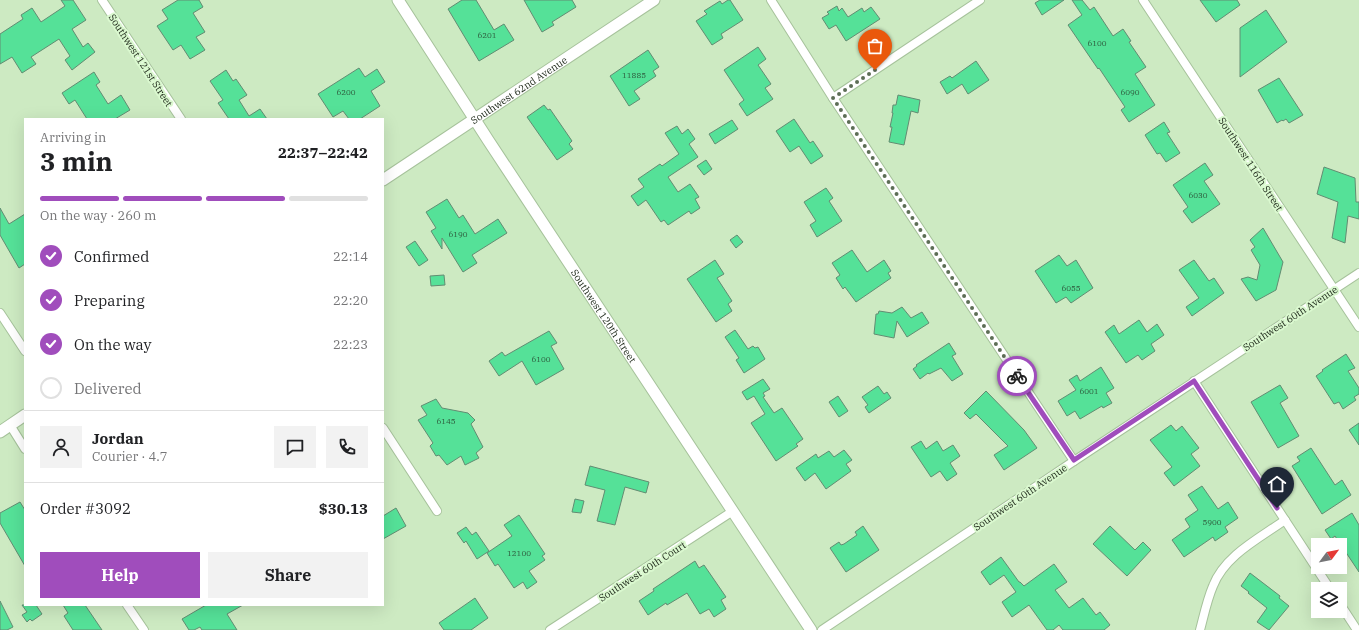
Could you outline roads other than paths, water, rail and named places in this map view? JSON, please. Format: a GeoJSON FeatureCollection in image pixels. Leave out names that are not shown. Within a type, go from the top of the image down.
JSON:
{"type":"FeatureCollection","features":[{"type":"Feature","properties":{"kind":"street","name":"Southwest 121st Street"},"geometry":{"type":"LineString","coordinates":[[102,0],[179,118]]}},
{"type":"Feature","properties":{"kind":"street","name":"Southwest 120th Street"},"geometry":{"type":"LineString","coordinates":[[398,0],[811,630]]}},
{"type":"Feature","properties":{"kind":"street","name":"Southwest 62nd Avenue"},"geometry":{"type":"LineString","coordinates":[[384,179],[654,0]]}},
{"type":"Feature","properties":{"kind":"street"},"geometry":{"type":"LineString","coordinates":[[771,0],[833,98],[1074,460]]}},
{"type":"Feature","properties":{"kind":"street"},"geometry":{"type":"LineString","coordinates":[[833,98],[980,0]]}},
{"type":"Feature","properties":{"kind":"street","name":"Southwest 116th Street"},"geometry":{"type":"LineString","coordinates":[[1143,0],[1359,327]]}},
{"type":"Feature","properties":{"kind":"street","name":"Southwest 60th Avenue"},"geometry":{"type":"LineString","coordinates":[[822,630],[1074,460],[1359,273]]}},
{"type":"Feature","properties":{"kind":"street"},"geometry":{"type":"LineString","coordinates":[[0,313],[24,350]]}},
{"type":"Feature","properties":{"kind":"street"},"geometry":{"type":"LineString","coordinates":[[1194,381],[1325,582]]}},
{"type":"Feature","properties":{"kind":"street"},"geometry":{"type":"LineString","coordinates":[[0,432],[24,416]]}},
{"type":"Feature","properties":{"kind":"street"},"geometry":{"type":"LineString","coordinates":[[10,425],[24,447]]}},
{"type":"Feature","properties":{"kind":"street"},"geometry":{"type":"LineString","coordinates":[[384,430],[437,511]]}},
{"type":"Feature","properties":{"kind":"street","name":"Southwest 60th Court"},"geometry":{"type":"LineString","coordinates":[[550,630],[733,511]]}},
{"type":"Feature","properties":{"kind":"street"},"geometry":{"type":"LineString","coordinates":[[1200,630],[1213,585],[1220,572],[1228,562],[1238,554],[1285,520]]}},
{"type":"Feature","properties":{"kind":"street"},"geometry":{"type":"LineString","coordinates":[[128,606],[144,630]]}},
{"type":"Feature","properties":{"kind":"street"},"geometry":{"type":"LineString","coordinates":[[1347,615],[1357,630]]}}]}
